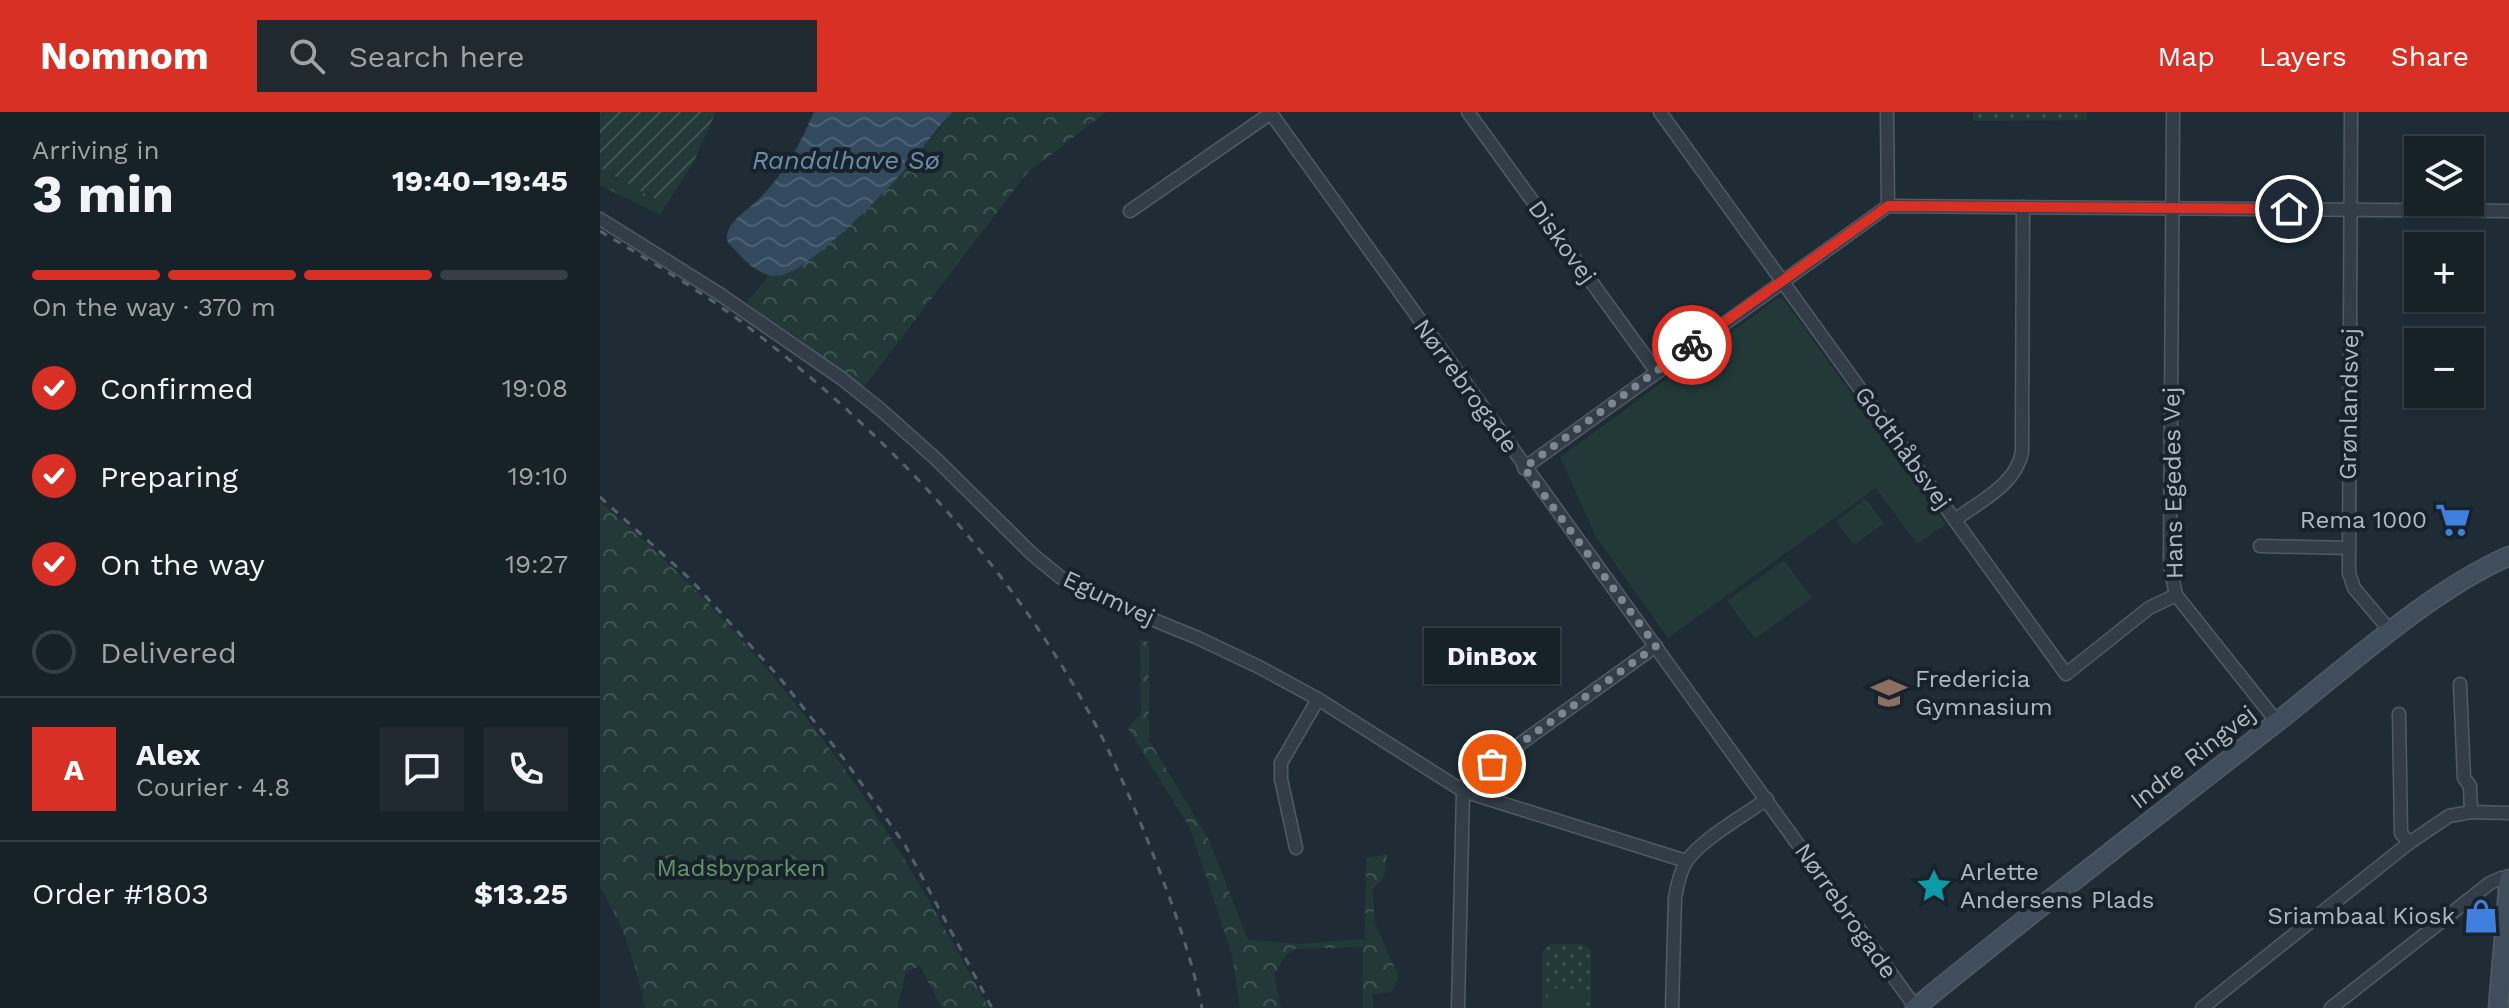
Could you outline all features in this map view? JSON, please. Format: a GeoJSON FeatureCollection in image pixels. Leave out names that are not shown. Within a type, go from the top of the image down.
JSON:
{"type":"FeatureCollection","features":[{"type":"Feature","properties":{"kind":"street","name":"Diskovej"},"geometry":{"type":"LineString","coordinates":[[1468,112],[1656,371]]}},
{"type":"Feature","properties":{"kind":"street","name":"Godthåbsvej"},"geometry":{"type":"LineString","coordinates":[[1660,112],[2066,674],[2149,608],[2176,595]]}},
{"type":"Feature","properties":{"kind":"street"},"geometry":{"type":"LineString","coordinates":[[1887,112],[1888,206]]}},
{"type":"Feature","properties":{"kind":"street","name":"Hans Egedes Vej"},"geometry":{"type":"LineString","coordinates":[[2173,112],[2170,566],[2176,595],[2277,722]]}},
{"type":"Feature","properties":{"kind":"street","name":"Grønlandsvej"},"geometry":{"type":"LineString","coordinates":[[2351,112],[2349,573],[2354,588],[2391,632]]}},
{"type":"Feature","properties":{"kind":"street","name":"Nørrebrogade"},"geometry":{"type":"LineString","coordinates":[[1130,211],[1271,113],[1916,1008]]}},
{"type":"Feature","properties":{"kind":"street"},"geometry":{"type":"LineString","coordinates":[[1524,468],[1888,206],[2509,211]]}},
{"type":"Feature","properties":{"kind":"street"},"geometry":{"type":"LineString","coordinates":[[1955,520],[2011,479],[2020,465],[2023,207]]}},
{"type":"Feature","properties":{"kind":"street","name":"Egumvej"},"geometry":{"type":"LineString","coordinates":[[600,219],[768,327],[881,410],[1060,577],[1088,593],[1198,638],[1318,699],[1463,791],[1686,861]]}},
{"type":"Feature","properties":{"kind":"street"},"geometry":{"type":"LineString","coordinates":[[2260,546],[2348,548]]}},
{"type":"Feature","properties":{"kind":"street","name":"Indre Ringvej"},"geometry":{"type":"LineString","coordinates":[[1916,1008],[2391,632],[2467,578],[2509,556]]}},
{"type":"Feature","properties":{"kind":"street"},"geometry":{"type":"LineString","coordinates":[[1458,1008],[1463,791],[1467,782],[1656,646]]}},
{"type":"Feature","properties":{"kind":"street"},"geometry":{"type":"LineString","coordinates":[[2460,684],[2464,778],[2470,786],[2471,812]]}},
{"type":"Feature","properties":{"kind":"street"},"geometry":{"type":"LineString","coordinates":[[1296,848],[1281,779],[1281,763],[1318,699]]}},
{"type":"Feature","properties":{"kind":"street"},"geometry":{"type":"LineString","coordinates":[[2399,714],[2401,833],[2409,843]]}},
{"type":"Feature","properties":{"kind":"street"},"geometry":{"type":"LineString","coordinates":[[1672,1008],[1675,898],[1686,861],[1767,799]]}},
{"type":"Feature","properties":{"kind":"street"},"geometry":{"type":"LineString","coordinates":[[2202,1008],[2409,843],[2449,816],[2471,812],[2509,813]]}},
{"type":"Feature","properties":{"kind":"street"},"geometry":{"type":"LineString","coordinates":[[2331,1008],[2490,883],[2509,879],[2506,968],[2498,1008]]}},
{"type":"Feature","properties":{"kind":"green space"},"geometry":{"type":"Polygon","coordinates":[[[600,112],[716,112],[692,165],[666,205],[600,168],[600,112]]]}},
{"type":"Feature","properties":{"kind":"green space"},"geometry":{"type":"Polygon","coordinates":[[[953,112],[1106,112],[1027,173],[863,388],[746,304],[769,275],[777,277],[837,238],[912,162],[953,112]]]}},
{"type":"Feature","properties":{"kind":"green space"},"geometry":{"type":"Polygon","coordinates":[[[1973,112],[2087,112],[2087,120],[1973,121],[1973,112]]]}},
{"type":"Feature","properties":{"kind":"green space"},"geometry":{"type":"Polygon","coordinates":[[[600,168],[666,205],[660,215],[600,185],[600,168]]]}},
{"type":"Feature","properties":{"kind":"green space"},"geometry":{"type":"Polygon","coordinates":[[[1778,298],[1783,299],[1946,524],[1917,544],[1876,488],[1668,638],[1596,537],[1560,457],[1778,298]]]}},
{"type":"Feature","properties":{"kind":"green space"},"geometry":{"type":"Polygon","coordinates":[[[1866,499],[1884,523],[1854,545],[1836,521],[1866,499]]]}},
{"type":"Feature","properties":{"kind":"green space","name":"Madsbyparken"},"geometry":{"type":"Polygon","coordinates":[[[600,502],[721,617],[794,702],[891,838],[989,1008],[942,1008],[920,966],[906,972],[897,1008],[645,1008],[628,945],[600,888],[600,502]]]}},
{"type":"Feature","properties":{"kind":"green space"},"geometry":{"type":"Polygon","coordinates":[[[1784,560],[1812,598],[1755,639],[1727,601],[1784,560]]]}},
{"type":"Feature","properties":{"kind":"green space"},"geometry":{"type":"Polygon","coordinates":[[[1140,640],[1149,642],[1149,740],[1209,840],[1248,940],[1300,944],[1365,939],[1366,858],[1387,854],[1384,877],[1372,890],[1375,923],[1399,978],[1391,992],[1373,994],[1373,1008],[1363,1008],[1363,947],[1295,949],[1285,956],[1274,975],[1281,1008],[1240,1008],[1232,955],[1190,828],[1128,728],[1141,713],[1140,640]]]}},
{"type":"Feature","properties":{"kind":"green space"},"geometry":{"type":"Polygon","coordinates":[[[1551,944],[1581,944],[1591,949],[1591,1008],[1542,1008],[1542,952],[1551,944]]]}},
{"type":"Feature","properties":{"kind":"green space"},"geometry":{"type":"Polygon","coordinates":[[[1548,988],[1583,989],[1583,1008],[1548,1008],[1548,988]]]}},
{"type":"Feature","properties":{"kind":"water","name":"Randalhave Sø"},"geometry":{"type":"Polygon","coordinates":[[[814,112],[953,112],[888,188],[848,228],[789,273],[768,275],[742,258],[727,241],[727,234],[733,222],[760,198],[784,168],[814,112]]]}},
{"type":"Feature","properties":{"kind":"railway"},"geometry":{"type":"LineString","coordinates":[[600,231],[716,303],[803,371],[898,459],[985,557],[1060,663],[1106,745],[1167,892],[1202,1008]]}},
{"type":"Feature","properties":{"kind":"railway"},"geometry":{"type":"LineString","coordinates":[[600,497],[690,579],[779,677],[844,759],[905,845],[992,1008]]}},
{"type":"Feature","properties":{"kind":"way so far"},"geometry":{"type":"LineString","coordinates":[[1492,764],[1656,646],[1524,468],[1692,345]]}},
{"type":"Feature","properties":{"kind":"place","name":"Rema 1000"},"geometry":{"type":"Point","coordinates":[2453,520]}},
{"type":"Feature","properties":{"kind":"place","name":"Fredericia Gymnasium"},"geometry":{"type":"Point","coordinates":[1889,693]}},
{"type":"Feature","properties":{"kind":"place","name":"DinBox"},"geometry":{"type":"Point","coordinates":[1492,764]}},
{"type":"Feature","properties":{"kind":"place","name":"Arlette Andersens Plads"},"geometry":{"type":"Point","coordinates":[1934,886]}},
{"type":"Feature","properties":{"kind":"place","name":"Sriambaal Kiosk"},"geometry":{"type":"Point","coordinates":[2481,916]}},
{"type":"Feature","properties":{"kind":"route"},"geometry":{"type":"LineString","coordinates":[[1692,345],[1888,206],[2289,209]]}}]}
